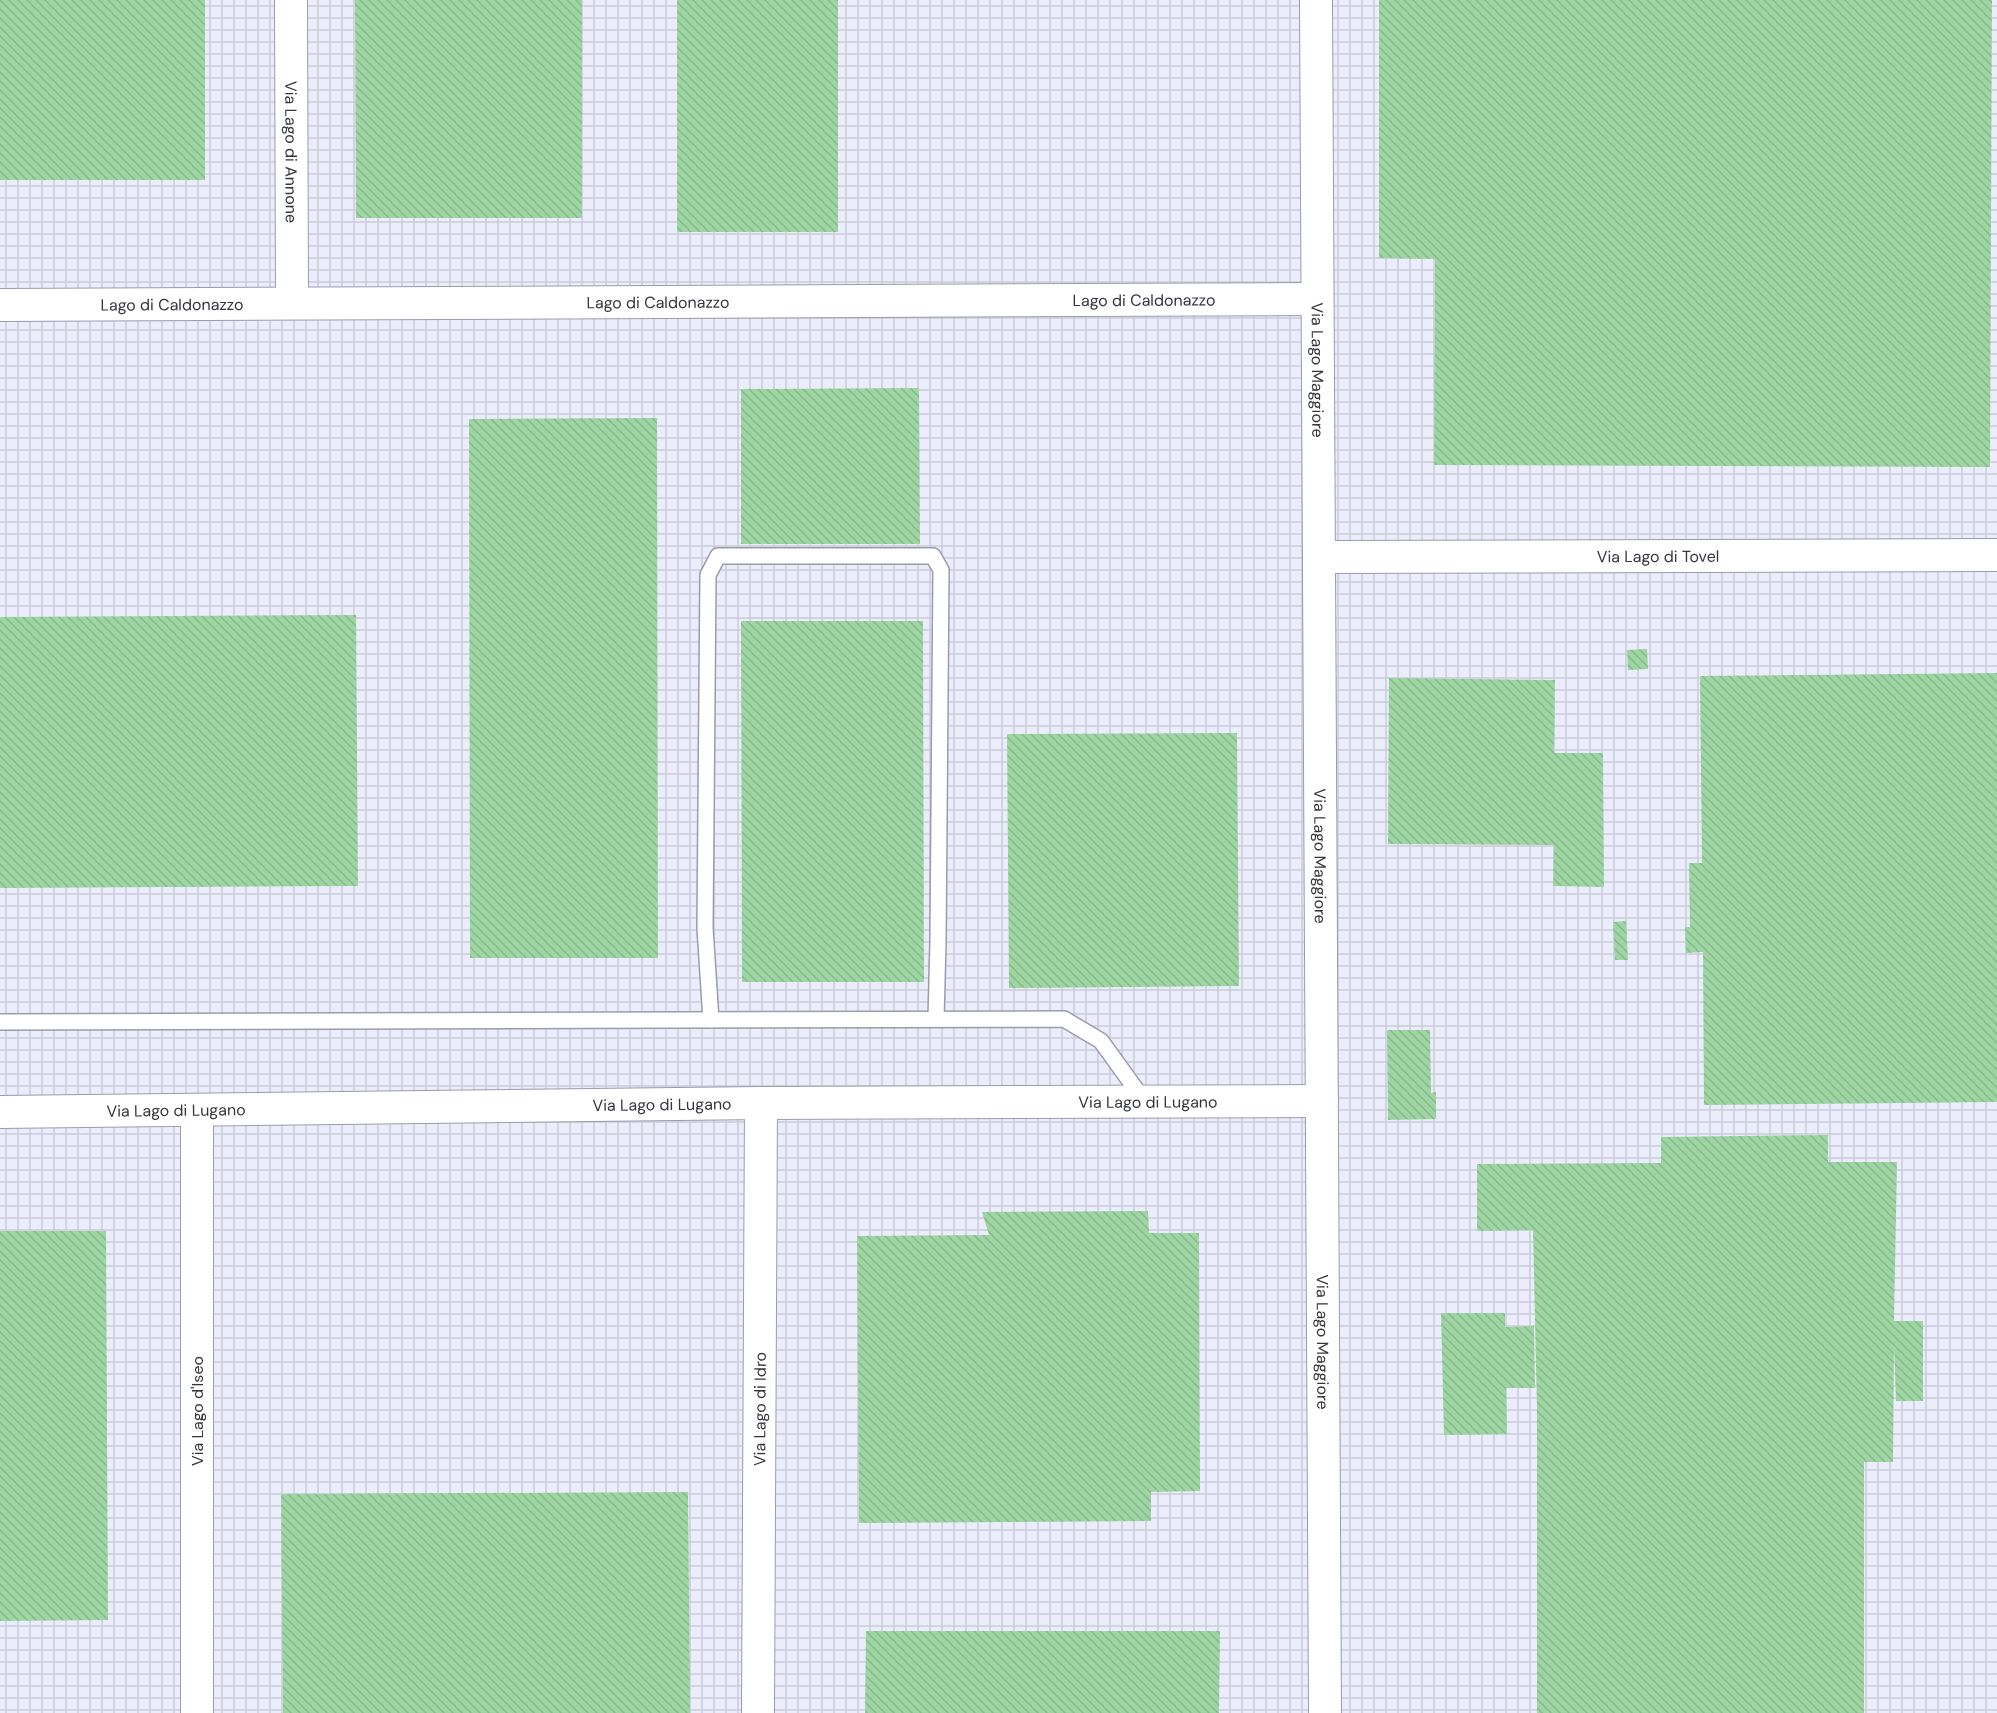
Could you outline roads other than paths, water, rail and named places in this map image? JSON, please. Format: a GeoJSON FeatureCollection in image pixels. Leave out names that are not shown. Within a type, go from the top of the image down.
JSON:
{"type":"FeatureCollection","features":[{"type":"Feature","properties":{"kind":"street","name":"Via Lago di Annone"},"geometry":{"type":"LineString","coordinates":[[291,0],[292,302]]}},
{"type":"Feature","properties":{"kind":"street","name":"Via Lago Maggiore"},"geometry":{"type":"LineString","coordinates":[[1316,0],[1324,1713]]}},
{"type":"Feature","properties":{"kind":"street","name":"Lago di Caldonazzo"},"geometry":{"type":"LineString","coordinates":[[0,305],[1317,299]]}},
{"type":"Feature","properties":{"kind":"street","name":"Via Lago di Tovel"},"geometry":{"type":"LineString","coordinates":[[1319,556],[1997,555]]}},
{"type":"Feature","properties":{"kind":"street","name":"Via Lago di Lugano"},"geometry":{"type":"LineString","coordinates":[[0,1112],[1322,1101]]}},
{"type":"Feature","properties":{"kind":"street","name":"Via Lago di Idro"},"geometry":{"type":"LineString","coordinates":[[758,1713],[761,1104]]}},
{"type":"Feature","properties":{"kind":"street","name":"Via Lago d'Iseo"},"geometry":{"type":"LineString","coordinates":[[197,1110],[197,1713]]}},
{"type":"Feature","properties":{"kind":"lane"},"geometry":{"type":"LineString","coordinates":[[711,1020],[705,928],[708,574],[718,556],[933,556],[941,570],[936,1019]]}},
{"type":"Feature","properties":{"kind":"lane"},"geometry":{"type":"LineString","coordinates":[[0,1022],[1064,1019],[1101,1041],[1145,1102]]}}]}
